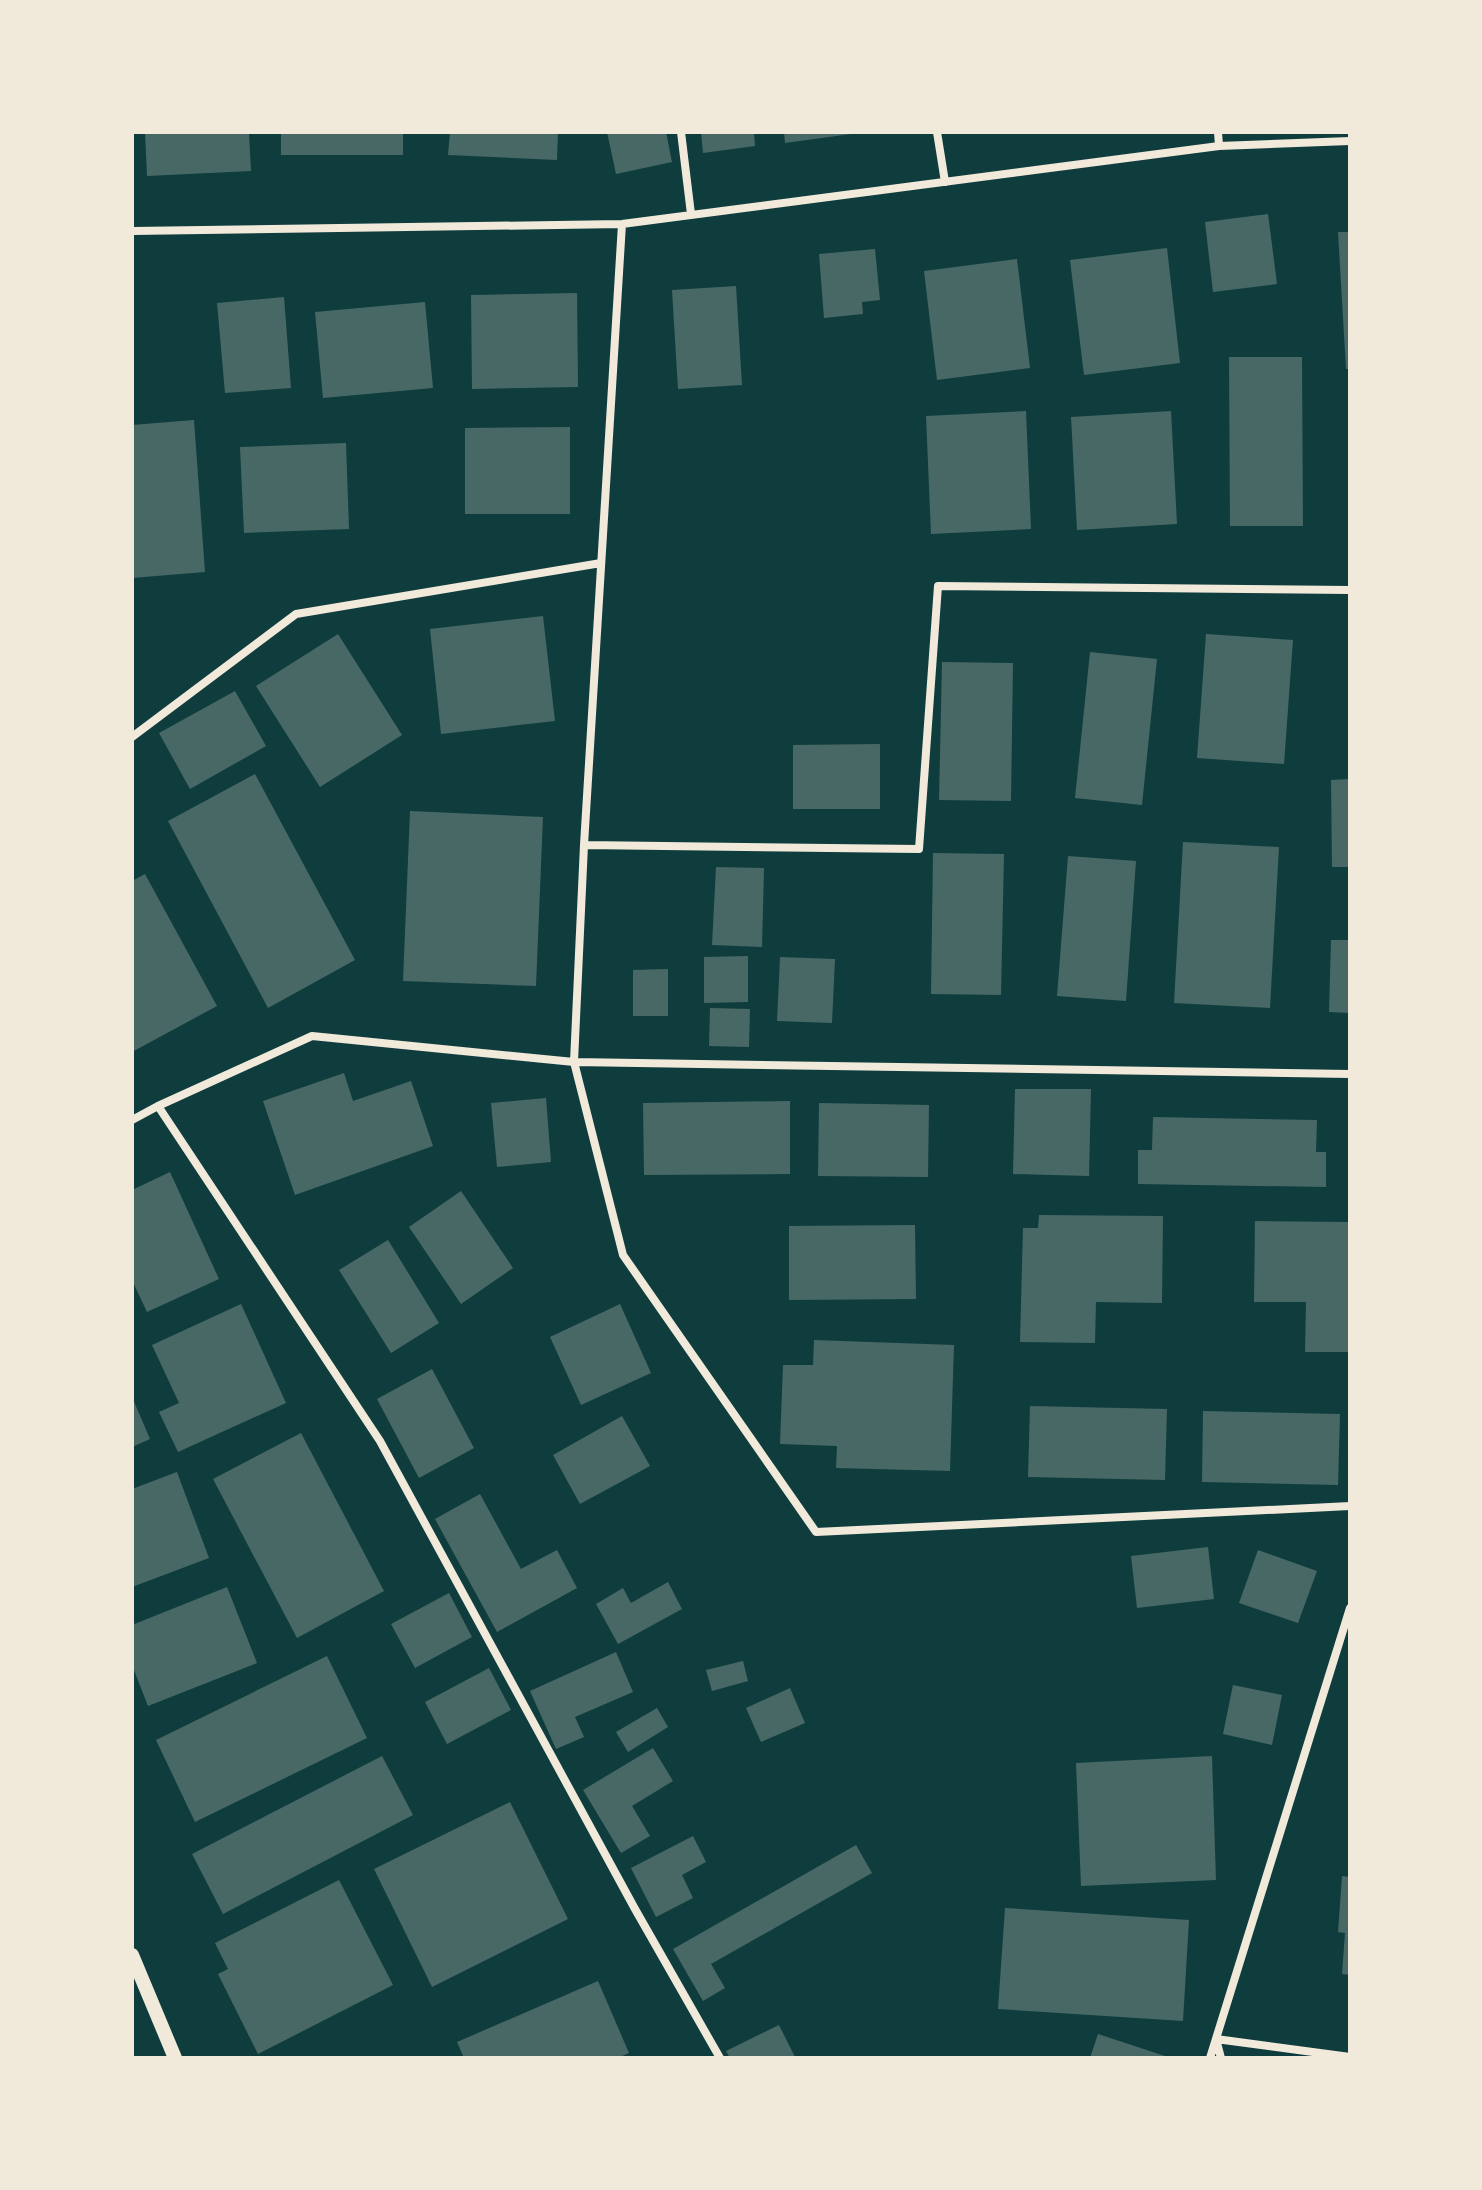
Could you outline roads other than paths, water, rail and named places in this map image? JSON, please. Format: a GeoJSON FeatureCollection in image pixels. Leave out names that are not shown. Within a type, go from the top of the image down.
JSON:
{"type":"FeatureCollection","features":[{"type":"Feature","properties":{"kind":"street"},"geometry":{"type":"LineString","coordinates":[[681,132],[691,214]]}},
{"type":"Feature","properties":{"kind":"street"},"geometry":{"type":"LineString","coordinates":[[937,132],[945,182]]}},
{"type":"Feature","properties":{"kind":"street"},"geometry":{"type":"LineString","coordinates":[[1218,132],[1219,146]]}},
{"type":"Feature","properties":{"kind":"street"},"geometry":{"type":"LineString","coordinates":[[132,231],[622,224],[1219,146],[1350,141]]}},
{"type":"Feature","properties":{"kind":"street"},"geometry":{"type":"LineString","coordinates":[[622,224],[584,845],[574,1062],[623,1255],[816,1532],[1350,1506]]}},
{"type":"Feature","properties":{"kind":"street"},"geometry":{"type":"LineString","coordinates":[[132,737],[296,614],[601,563]]}},
{"type":"Feature","properties":{"kind":"street"},"geometry":{"type":"LineString","coordinates":[[584,845],[919,849],[938,586],[1350,590]]}},
{"type":"Feature","properties":{"kind":"street"},"geometry":{"type":"LineString","coordinates":[[132,1120],[312,1036],[574,1062],[1350,1074]]}},
{"type":"Feature","properties":{"kind":"street"},"geometry":{"type":"LineString","coordinates":[[158,1106],[380,1441],[635,1909],[720,2058]]}},
{"type":"Feature","properties":{"kind":"street"},"geometry":{"type":"LineString","coordinates":[[1210,2058],[1350,1608]]}},
{"type":"Feature","properties":{"kind":"street"},"geometry":{"type":"LineString","coordinates":[[132,1955],[175,2058]]}},
{"type":"Feature","properties":{"kind":"street"},"geometry":{"type":"LineString","coordinates":[[1216,2039],[1350,2057]]}},
{"type":"Feature","properties":{"kind":"street"},"geometry":{"type":"LineString","coordinates":[[1216,2039],[1221,2058]]}}]}
